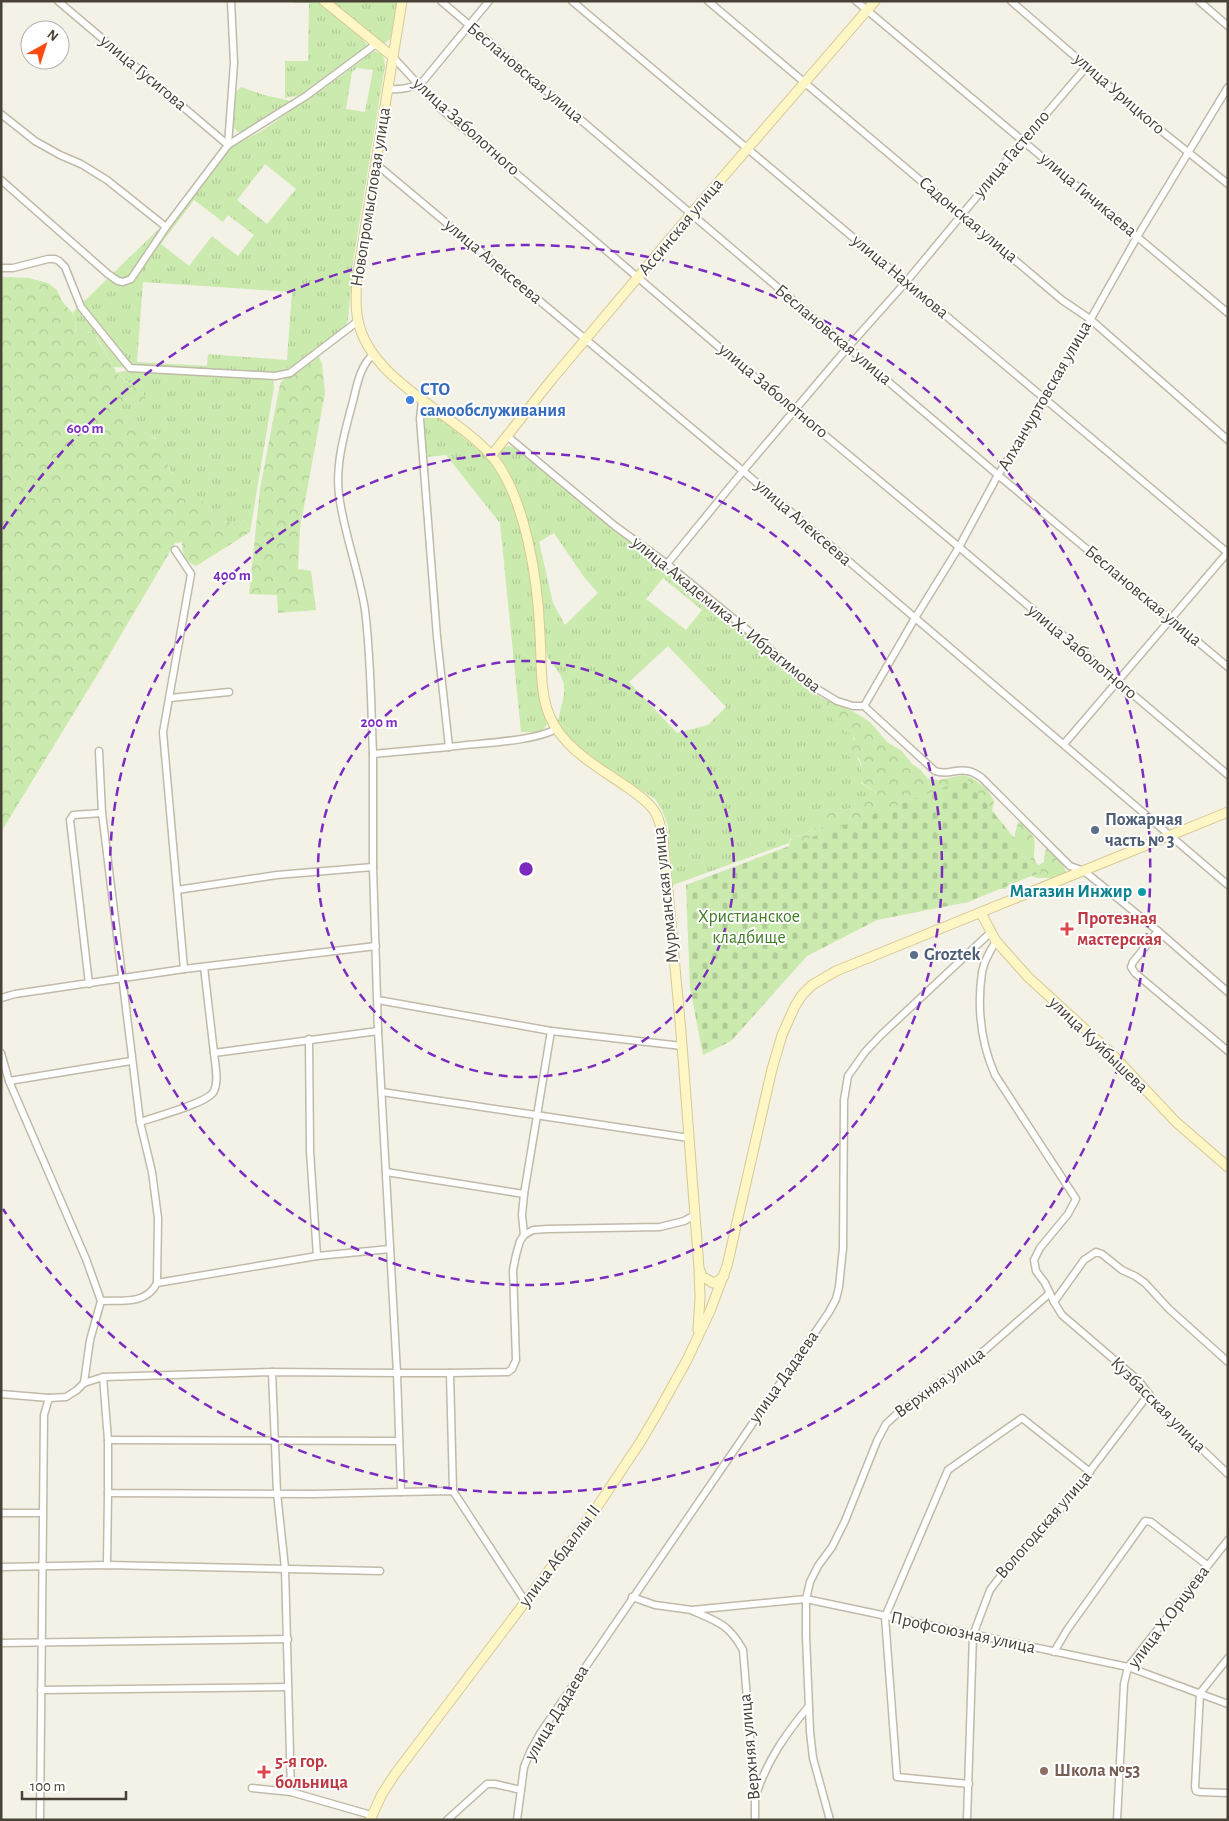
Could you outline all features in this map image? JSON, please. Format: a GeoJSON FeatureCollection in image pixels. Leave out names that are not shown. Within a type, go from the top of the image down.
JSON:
{"type":"FeatureCollection","features":[{"type":"Feature","properties":{"kind":"main road","name":"улица Заболотного"},"geometry":{"type":"LineString","coordinates":[[324,1],[393,57]]}},
{"type":"Feature","properties":{"kind":"main road","name":"Новопромысловая улица"},"geometry":{"type":"LineString","coordinates":[[402,1],[357,279],[358,321],[365,340],[374,354],[390,372],[422,400],[482,446],[491,456]]}},
{"type":"Feature","properties":{"kind":"main road","name":"Ассинская улица"},"geometry":{"type":"LineString","coordinates":[[491,456],[638,277],[875,1]]}},
{"type":"Feature","properties":{"kind":"main road","name":"Мурманская улица"},"geometry":{"type":"LineString","coordinates":[[491,456],[501,468],[511,490],[525,532],[534,577],[540,625],[543,689],[547,708],[556,729],[582,756],[647,802],[655,812],[660,823],[663,837],[682,1046],[699,1268],[699,1321],[695,1344]]}},
{"type":"Feature","properties":{"kind":"main road","name":"улица Абдаллы II"},"geometry":{"type":"LineString","coordinates":[[371,1818],[395,1774],[597,1507],[632,1456],[695,1344],[724,1276],[772,1069],[788,1021],[802,995],[812,985],[836,971],[1228,812]]}},
{"type":"Feature","properties":{"kind":"main road","name":"улица Куйбышева"},"geometry":{"type":"LineString","coordinates":[[981,913],[996,941],[1009,958],[1110,1052],[1176,1122],[1228,1167]]}},
{"type":"Feature","properties":{"kind":"main road"},"geometry":{"type":"LineString","coordinates":[[699,1268],[702,1276],[713,1283],[724,1276]]}},
{"type":"Feature","properties":{"kind":"street","name":"улица Гусигова"},"geometry":{"type":"LineString","coordinates":[[58,1],[228,145]]}},
{"type":"Feature","properties":{"kind":"street"},"geometry":{"type":"LineString","coordinates":[[228,145],[234,63],[231,1]]}},
{"type":"Feature","properties":{"kind":"street","name":"Беслановская улица"},"geometry":{"type":"LineString","coordinates":[[441,1],[998,476],[1228,666]]}},
{"type":"Feature","properties":{"kind":"street"},"geometry":{"type":"LineString","coordinates":[[388,90],[419,85],[489,1]]}},
{"type":"Feature","properties":{"kind":"street","name":"улица Нахимова"},"geometry":{"type":"LineString","coordinates":[[572,1],[1228,553]]}},
{"type":"Feature","properties":{"kind":"street","name":"Садонская улица"},"geometry":{"type":"LineString","coordinates":[[708,1],[1062,300],[1090,319],[1228,440]]}},
{"type":"Feature","properties":{"kind":"street","name":"улица Гичикаева"},"geometry":{"type":"LineString","coordinates":[[856,1],[1228,313]]}},
{"type":"Feature","properties":{"kind":"street","name":"улица Урицкого"},"geometry":{"type":"LineString","coordinates":[[1011,1],[1228,184]]}},
{"type":"Feature","properties":{"kind":"street"},"geometry":{"type":"LineString","coordinates":[[1199,1],[1228,26]]}},
{"type":"Feature","properties":{"kind":"street"},"geometry":{"type":"LineString","coordinates":[[2,182],[90,260],[118,281],[126,282],[131,279],[166,227],[228,145],[306,96],[376,44]]}},
{"type":"Feature","properties":{"kind":"street","name":"улица Заболотного"},"geometry":{"type":"LineString","coordinates":[[393,57],[441,109],[1228,775]]}},
{"type":"Feature","properties":{"kind":"street","name":"улица Гастелло"},"geometry":{"type":"LineString","coordinates":[[667,564],[743,471],[906,282],[1087,66]]}},
{"type":"Feature","properties":{"kind":"street","name":"Алханчуртовская улица"},"geometry":{"type":"LineString","coordinates":[[864,706],[959,547],[998,476],[1045,400],[1137,237],[1228,88]]}},
{"type":"Feature","properties":{"kind":"street"},"geometry":{"type":"LineString","coordinates":[[1,114],[35,141],[81,164],[107,180],[166,227]]}},
{"type":"Feature","properties":{"kind":"street","name":"улица Алексеева"},"geometry":{"type":"LineString","coordinates":[[376,164],[743,471],[1228,885]]}},
{"type":"Feature","properties":{"kind":"street"},"geometry":{"type":"LineString","coordinates":[[1,268],[13,268],[48,259],[59,261],[65,267],[81,307],[130,368],[275,376],[290,373],[358,321]]}},
{"type":"Feature","properties":{"kind":"street"},"geometry":{"type":"LineString","coordinates":[[374,354],[367,359],[362,369],[348,421],[339,464],[338,480],[349,546],[359,575],[365,610],[370,664],[378,1031],[397,1373],[400,1492]]}},
{"type":"Feature","properties":{"kind":"street"},"geometry":{"type":"LineString","coordinates":[[422,400],[420,419],[437,637],[449,746]]}},
{"type":"Feature","properties":{"kind":"street","name":"улица Академика Х. Ибрагимова"},"geometry":{"type":"LineString","coordinates":[[507,436],[615,526],[667,564],[762,642],[804,681],[837,701],[853,706],[864,706]]}},
{"type":"Feature","properties":{"kind":"street"},"geometry":{"type":"LineString","coordinates":[[175,550],[191,574],[163,732],[163,746],[184,969]]}},
{"type":"Feature","properties":{"kind":"street"},"geometry":{"type":"LineString","coordinates":[[1064,744],[1228,553]]}},
{"type":"Feature","properties":{"kind":"street"},"geometry":{"type":"LineString","coordinates":[[170,698],[229,692]]}},
{"type":"Feature","properties":{"kind":"street"},"geometry":{"type":"LineString","coordinates":[[864,706],[935,771],[943,774],[961,770],[970,771],[982,778],[1070,866],[1084,871],[1158,931],[1228,992]]}},
{"type":"Feature","properties":{"kind":"street"},"geometry":{"type":"LineString","coordinates":[[373,754],[532,737],[556,729]]}},
{"type":"Feature","properties":{"kind":"street"},"geometry":{"type":"LineString","coordinates":[[99,751],[102,813],[123,979],[131,1061],[140,1122],[152,1172],[158,1218],[157,1283],[152,1292],[143,1298],[101,1301]]}},
{"type":"Feature","properties":{"kind":"street"},"geometry":{"type":"LineString","coordinates":[[89,984],[70,820],[73,815],[102,813]]}},
{"type":"Feature","properties":{"kind":"street"},"geometry":{"type":"LineString","coordinates":[[176,890],[277,875],[373,867]]}},
{"type":"Feature","properties":{"kind":"street"},"geometry":{"type":"LineString","coordinates":[[1158,931],[1133,962],[1132,967],[1135,973],[1228,1052]]}},
{"type":"Feature","properties":{"kind":"street","name":"улица Дадаева"},"geometry":{"type":"LineString","coordinates":[[517,1820],[524,1766],[530,1750],[632,1597],[836,1300],[843,1248],[844,1100],[848,1076],[852,1068],[881,1035],[991,932]]}},
{"type":"Feature","properties":{"kind":"street","name":"Кузбасская улица"},"geometry":{"type":"LineString","coordinates":[[996,941],[982,971],[982,1035],[987,1057],[995,1074],[1076,1200],[1068,1214],[1040,1248],[1034,1260],[1036,1271],[1062,1315],[1139,1381],[1162,1410],[1228,1474]]}},
{"type":"Feature","properties":{"kind":"street"},"geometry":{"type":"LineString","coordinates":[[1,998],[15,994],[184,969],[376,946]]}},
{"type":"Feature","properties":{"kind":"street"},"geometry":{"type":"LineString","coordinates":[[140,1122],[204,1100],[214,1093],[217,1083],[204,967]]}},
{"type":"Feature","properties":{"kind":"street"},"geometry":{"type":"LineString","coordinates":[[378,1000],[551,1030],[682,1046]]}},
{"type":"Feature","properties":{"kind":"street"},"geometry":{"type":"LineString","coordinates":[[524,1235],[522,1215],[524,1194],[551,1030]]}},
{"type":"Feature","properties":{"kind":"street"},"geometry":{"type":"LineString","coordinates":[[214,1053],[378,1031]]}},
{"type":"Feature","properties":{"kind":"street"},"geometry":{"type":"LineString","coordinates":[[309,1039],[310,1150],[317,1256]]}},
{"type":"Feature","properties":{"kind":"street"},"geometry":{"type":"LineString","coordinates":[[1,1053],[9,1081],[86,1259],[101,1301],[90,1340],[84,1383]]}},
{"type":"Feature","properties":{"kind":"street"},"geometry":{"type":"LineString","coordinates":[[9,1081],[131,1061]]}},
{"type":"Feature","properties":{"kind":"street"},"geometry":{"type":"LineString","coordinates":[[382,1092],[690,1138]]}},
{"type":"Feature","properties":{"kind":"street"},"geometry":{"type":"LineString","coordinates":[[386,1172],[524,1194]]}},
{"type":"Feature","properties":{"kind":"street"},"geometry":{"type":"LineString","coordinates":[[1,1394],[49,1398],[66,1397],[78,1390],[84,1383],[103,1377],[272,1372],[508,1372],[512,1369],[516,1360],[514,1270],[520,1241],[524,1235],[533,1230],[547,1229],[660,1228],[684,1221],[695,1215]]}},
{"type":"Feature","properties":{"kind":"street"},"geometry":{"type":"LineString","coordinates":[[157,1283],[317,1256],[390,1249]]}},
{"type":"Feature","properties":{"kind":"street"},"geometry":{"type":"LineString","coordinates":[[1054,1302],[1084,1260],[1096,1252],[1102,1254],[1122,1270],[1135,1276],[1228,1362]]}},
{"type":"Feature","properties":{"kind":"street","name":"Верхняя улица"},"geometry":{"type":"LineString","coordinates":[[830,1820],[813,1758],[808,1706],[806,1599],[810,1582],[818,1566],[832,1547],[845,1521],[876,1441],[886,1424],[900,1410],[985,1350],[1050,1292]]}},
{"type":"Feature","properties":{"kind":"street"},"geometry":{"type":"LineString","coordinates":[[272,1372],[277,1493],[285,1568],[292,1792]]}},
{"type":"Feature","properties":{"kind":"street"},"geometry":{"type":"LineString","coordinates":[[450,1373],[453,1491],[525,1601]]}},
{"type":"Feature","properties":{"kind":"street"},"geometry":{"type":"LineString","coordinates":[[103,1377],[108,1440],[107,1565]]}},
{"type":"Feature","properties":{"kind":"street","name":"Вологодская улица"},"geometry":{"type":"LineString","coordinates":[[967,1820],[974,1635],[990,1590],[998,1578],[1054,1518],[1148,1394]]}},
{"type":"Feature","properties":{"kind":"street"},"geometry":{"type":"LineString","coordinates":[[40,1820],[43,1430],[44,1415],[49,1398]]}},
{"type":"Feature","properties":{"kind":"street"},"geometry":{"type":"LineString","coordinates":[[968,1784],[897,1777],[885,1617],[948,1471],[957,1463],[1022,1418],[1090,1472]]}},
{"type":"Feature","properties":{"kind":"street"},"geometry":{"type":"LineString","coordinates":[[108,1440],[399,1441]]}},
{"type":"Feature","properties":{"kind":"street"},"geometry":{"type":"LineString","coordinates":[[108,1493],[453,1491]]}},
{"type":"Feature","properties":{"kind":"street"},"geometry":{"type":"LineString","coordinates":[[1,1514],[42,1513]]}},
{"type":"Feature","properties":{"kind":"street"},"geometry":{"type":"LineString","coordinates":[[1054,1652],[1073,1622],[1145,1521],[1151,1522],[1208,1565]]}},
{"type":"Feature","properties":{"kind":"street","name":"улица Х.Орцуева"},"geometry":{"type":"LineString","coordinates":[[1118,1820],[1124,1684],[1128,1667],[1228,1540]]}},
{"type":"Feature","properties":{"kind":"street"},"geometry":{"type":"LineString","coordinates":[[1,1567],[42,1568],[107,1565],[380,1571]]}},
{"type":"Feature","properties":{"kind":"street"},"geometry":{"type":"LineString","coordinates":[[632,1597],[656,1605],[692,1610]]}},
{"type":"Feature","properties":{"kind":"street","name":"Профсоюзная улица"},"geometry":{"type":"LineString","coordinates":[[692,1610],[806,1599],[1128,1667],[1228,1704]]}},
{"type":"Feature","properties":{"kind":"street","name":"Верхняя улица"},"geometry":{"type":"LineString","coordinates":[[692,1610],[720,1622],[734,1635],[743,1650],[755,1796],[755,1820]]}},
{"type":"Feature","properties":{"kind":"street"},"geometry":{"type":"LineString","coordinates":[[1,1643],[288,1640]]}},
{"type":"Feature","properties":{"kind":"street"},"geometry":{"type":"LineString","coordinates":[[1228,1658],[1200,1693],[1195,1789],[1200,1792],[1228,1793]]}},
{"type":"Feature","properties":{"kind":"street"},"geometry":{"type":"LineString","coordinates":[[41,1690],[288,1687]]}},
{"type":"Feature","properties":{"kind":"street"},"geometry":{"type":"LineString","coordinates":[[755,1796],[774,1752],[808,1706]]}},
{"type":"Feature","properties":{"kind":"street"},"geometry":{"type":"LineString","coordinates":[[447,1820],[487,1784],[521,1790]]}},
{"type":"Feature","properties":{"kind":"street"},"geometry":{"type":"LineString","coordinates":[[252,1788],[292,1792],[371,1818]]}},
{"type":"Feature","properties":{"kind":"green space"},"geometry":{"type":"Polygon","coordinates":[[[294,1],[319,1],[360,36],[367,45],[366,48],[302,95],[285,98],[285,61],[308,61],[309,3],[294,3],[294,1]]]}},
{"type":"Feature","properties":{"kind":"green space"},"geometry":{"type":"Polygon","coordinates":[[[329,1],[398,1],[390,39],[385,43],[381,43],[329,1]]]}},
{"type":"Feature","properties":{"kind":"green space"},"geometry":{"type":"Polygon","coordinates":[[[375,51],[383,55],[385,65],[353,262],[348,320],[344,329],[304,361],[280,372],[114,367],[97,338],[89,332],[77,336],[73,312],[165,223],[175,220],[182,213],[232,146],[260,132],[375,51]],[[357,68],[352,72],[346,109],[365,112],[373,70],[357,68]],[[265,164],[237,200],[267,224],[296,189],[265,164]],[[194,200],[161,244],[189,266],[212,236],[238,256],[254,235],[228,215],[223,222],[194,200]],[[143,282],[137,362],[207,366],[208,354],[287,360],[292,292],[143,282]]]}},
{"type":"Feature","properties":{"kind":"green space"},"geometry":{"type":"Polygon","coordinates":[[[241,87],[264,95],[291,101],[259,124],[238,132],[232,126],[236,92],[241,87]]]}},
{"type":"Feature","properties":{"kind":"green space"},"geometry":{"type":"Polygon","coordinates":[[[1,278],[29,278],[48,283],[57,290],[62,301],[75,316],[77,336],[84,333],[93,333],[117,373],[144,395],[146,400],[143,402],[139,402],[133,397],[124,400],[121,404],[122,411],[149,436],[164,444],[170,450],[168,461],[170,471],[177,481],[178,495],[184,499],[192,495],[200,498],[223,525],[227,521],[239,527],[245,519],[250,532],[196,566],[184,556],[182,542],[175,543],[1,832],[1,278]]]}},
{"type":"Feature","properties":{"kind":"green space"},"geometry":{"type":"Polygon","coordinates":[[[319,357],[322,364],[325,393],[300,528],[298,569],[311,571],[316,610],[278,613],[277,595],[249,594],[260,489],[280,384],[292,373],[319,357]]]}},
{"type":"Feature","properties":{"kind":"green space"},"geometry":{"type":"Polygon","coordinates":[[[125,371],[268,378],[273,381],[274,387],[250,532],[245,519],[239,527],[227,521],[223,525],[200,498],[180,498],[176,492],[176,478],[170,470],[168,461],[156,439],[149,436],[122,411],[121,404],[124,400],[133,397],[139,402],[144,394],[116,373],[125,371]]]}},
{"type":"Feature","properties":{"kind":"green space"},"geometry":{"type":"Polygon","coordinates":[[[429,415],[437,417],[483,453],[495,466],[511,498],[522,533],[537,622],[539,691],[547,724],[540,731],[521,732],[500,523],[446,455],[427,457],[424,423],[425,418],[429,415]]]}},
{"type":"Feature","properties":{"kind":"green space"},"geometry":{"type":"Polygon","coordinates":[[[508,446],[519,449],[615,531],[680,577],[785,666],[805,688],[822,698],[821,700],[830,716],[843,729],[853,735],[854,742],[848,747],[860,762],[861,783],[878,794],[842,812],[836,812],[828,827],[810,830],[805,835],[790,839],[789,843],[673,885],[668,826],[662,810],[655,799],[589,757],[567,737],[559,726],[558,721],[564,695],[564,684],[560,674],[548,658],[543,610],[529,532],[499,456],[501,449],[508,446]],[[554,533],[539,542],[553,603],[565,625],[598,593],[584,577],[554,533]],[[663,578],[646,599],[686,630],[702,610],[663,578]],[[668,646],[629,682],[677,733],[708,725],[726,707],[668,646]]]}},
{"type":"Feature","properties":{"kind":"green space"},"geometry":{"type":"Polygon","coordinates":[[[822,698],[854,712],[870,722],[887,742],[902,751],[912,764],[920,769],[928,779],[939,780],[963,775],[972,778],[987,789],[994,801],[991,817],[1014,838],[1018,822],[1024,824],[1028,829],[1035,843],[1034,858],[1036,863],[1039,865],[1044,862],[1045,850],[1048,848],[1063,864],[1066,872],[1062,876],[1053,878],[1037,878],[1028,875],[1011,880],[1006,889],[992,889],[790,849],[789,843],[793,837],[805,835],[813,828],[828,827],[826,817],[830,813],[842,812],[878,794],[858,778],[856,774],[861,771],[861,765],[858,757],[850,757],[843,753],[839,747],[842,745],[850,746],[855,739],[851,734],[842,729],[827,712],[821,700],[822,698]]]}},
{"type":"Feature","properties":{"kind":"green space","name":"Христианское кладбище"},"geometry":{"type":"Polygon","coordinates":[[[967,779],[1041,872],[968,902],[877,920],[807,956],[731,1041],[703,1055],[690,987],[686,885],[967,779]]]}},
{"type":"Feature","properties":{"kind":"place","name":"СТО самообслуживания"},"geometry":{"type":"Point","coordinates":[410,400]}},
{"type":"Feature","properties":{"kind":"place","name":"Пожарная часть № 3"},"geometry":{"type":"Point","coordinates":[1095,830]}},
{"type":"Feature","properties":{"kind":"place","name":"Магазин Инжир"},"geometry":{"type":"Point","coordinates":[1142,892]}},
{"type":"Feature","properties":{"kind":"place","name":"Протезная мастерская"},"geometry":{"type":"Point","coordinates":[1067,929]}},
{"type":"Feature","properties":{"kind":"place","name":"Groztek"},"geometry":{"type":"Point","coordinates":[914,955]}},
{"type":"Feature","properties":{"kind":"place","name":"Школа №53"},"geometry":{"type":"Point","coordinates":[1044,1771]}},
{"type":"Feature","properties":{"kind":"place","name":"5-я гор. больница"},"geometry":{"type":"Point","coordinates":[264,1772]}}]}
